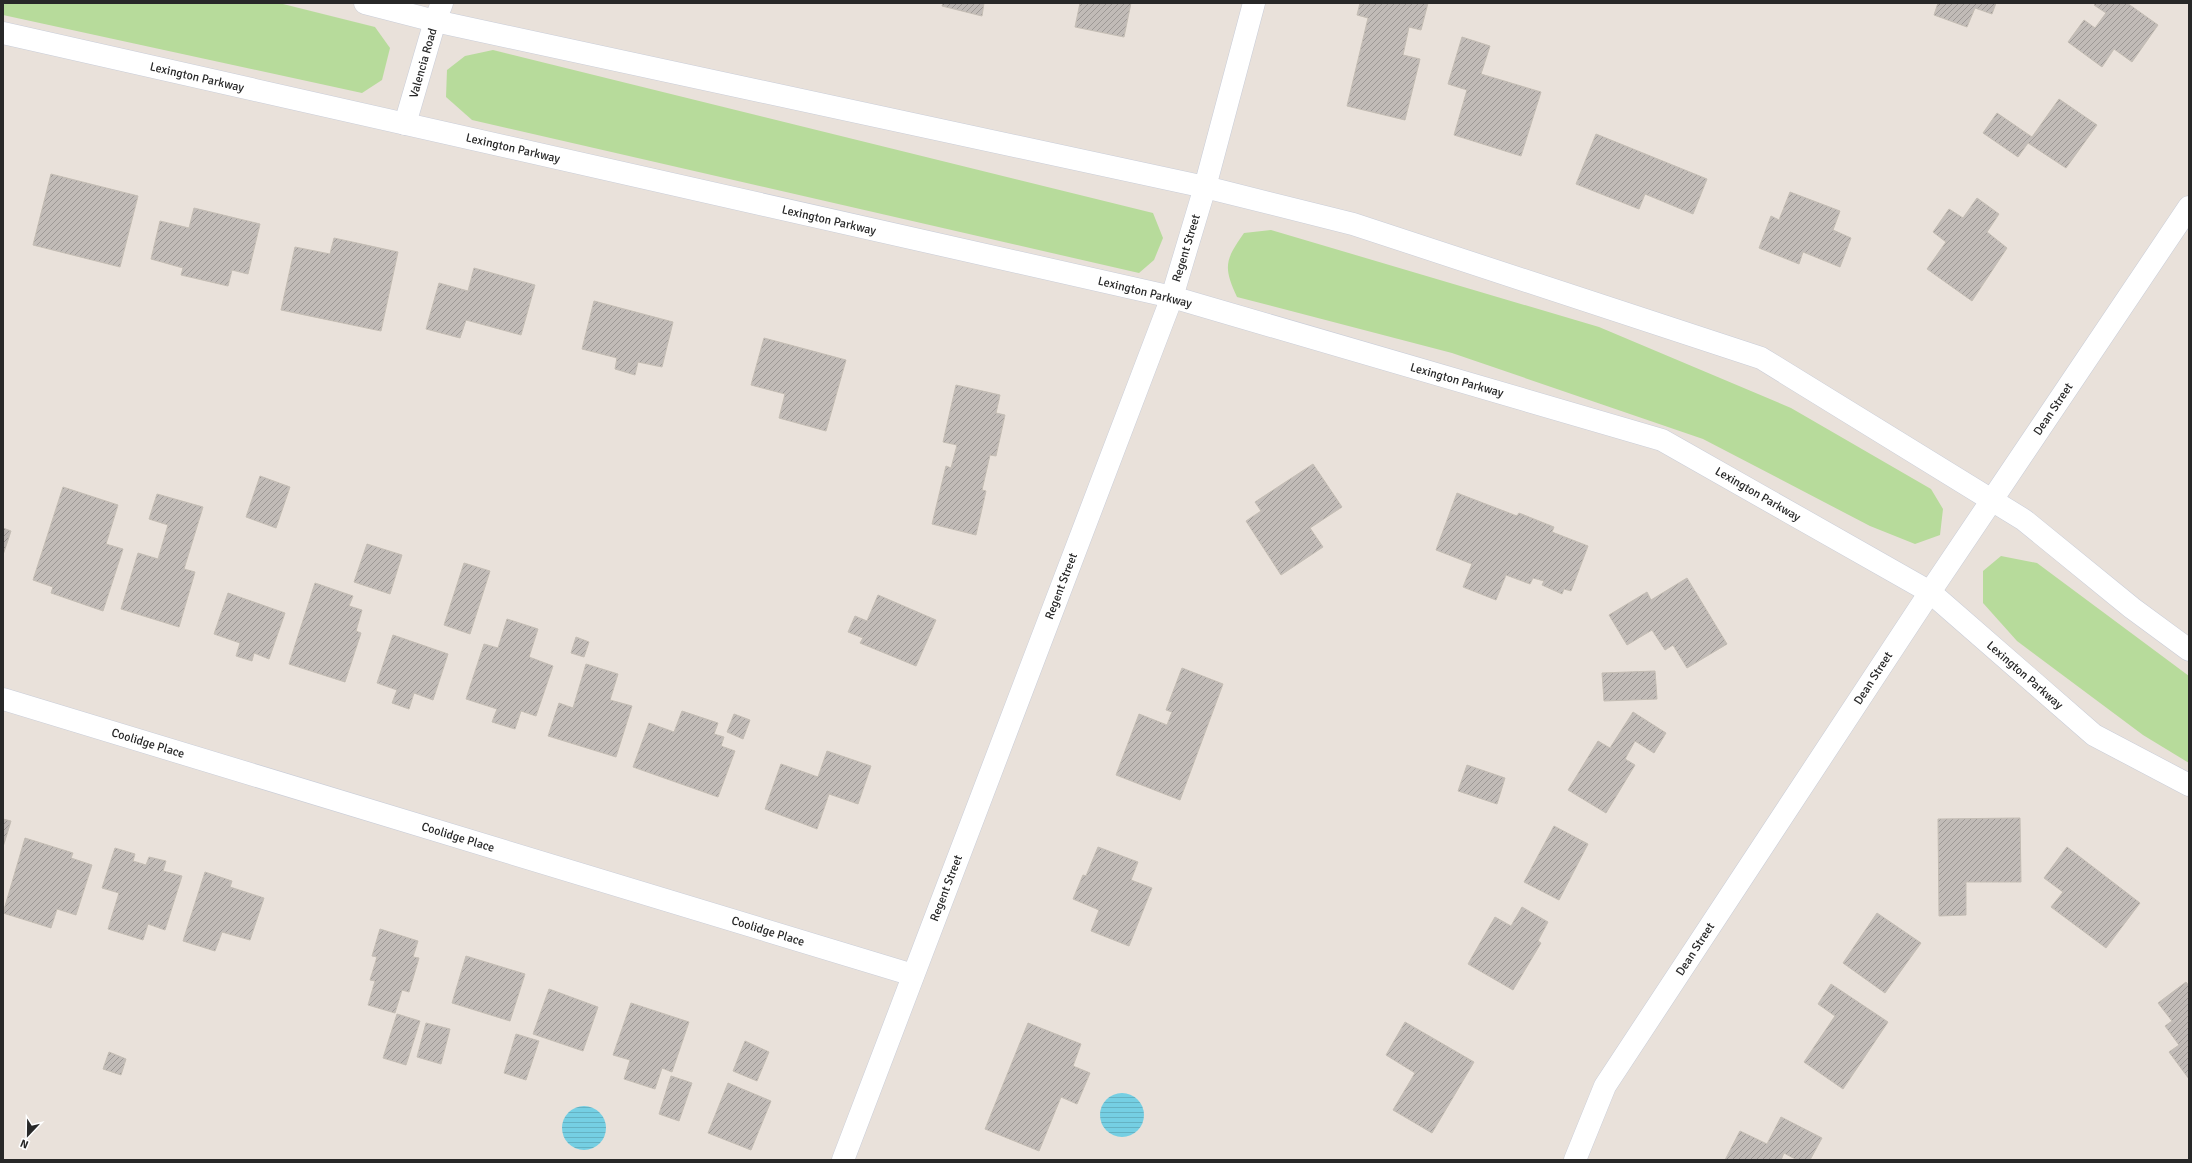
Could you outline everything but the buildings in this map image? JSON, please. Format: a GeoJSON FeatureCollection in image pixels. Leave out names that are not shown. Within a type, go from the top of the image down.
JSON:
{"type":"FeatureCollection","features":[{"type":"Feature","properties":{"kind":"street"},"geometry":{"type":"LineString","coordinates":[[365,3],[439,12],[1205,187],[1353,224],[1761,358],[2024,520],[2132,608],[2189,650]]}},
{"type":"Feature","properties":{"kind":"street","name":"Regent Street"},"geometry":{"type":"LineString","coordinates":[[843,1160],[1172,297],[1205,187],[1254,3]]}},
{"type":"Feature","properties":{"kind":"street","name":"Valencia Road"},"geometry":{"type":"LineString","coordinates":[[405,124],[439,12]]}},
{"type":"Feature","properties":{"kind":"street","name":"Lexington Parkway"},"geometry":{"type":"LineString","coordinates":[[3,33],[1172,297],[1662,440],[1930,592],[2094,734],[2189,785]]}},
{"type":"Feature","properties":{"kind":"street","name":"Dean Street"},"geometry":{"type":"LineString","coordinates":[[1575,1160],[1606,1086],[1930,592],[2189,207]]}},
{"type":"Feature","properties":{"kind":"street","name":"Coolidge Place"},"geometry":{"type":"LineString","coordinates":[[3,699],[913,975]]}},
{"type":"Feature","properties":{"kind":"green space"},"geometry":{"type":"Polygon","coordinates":[[[3,3],[279,3],[375,27],[390,48],[382,80],[362,93],[3,15],[3,3]]]}},
{"type":"Feature","properties":{"kind":"green space"},"geometry":{"type":"Polygon","coordinates":[[[493,50],[1153,213],[1163,238],[1154,260],[1139,273],[472,120],[446,97],[447,70],[465,56],[493,50]]]}},
{"type":"Feature","properties":{"kind":"green space"},"geometry":{"type":"Polygon","coordinates":[[[1271,230],[1599,327],[1791,408],[1931,489],[1943,509],[1940,535],[1915,544],[1870,526],[1703,439],[1452,353],[1237,297],[1228,271],[1228,264],[1233,250],[1244,233],[1271,230]]]}},
{"type":"Feature","properties":{"kind":"green space"},"geometry":{"type":"Polygon","coordinates":[[[2001,556],[2037,563],[2189,676],[2189,763],[2143,735],[2017,641],[1983,603],[1983,571],[2001,556]]]}},
{"type":"Feature","properties":{"kind":"water"},"geometry":{"type":"Polygon","coordinates":[[[1118,1093],[1126,1093],[1138,1099],[1144,1111],[1144,1119],[1138,1131],[1126,1137],[1118,1137],[1106,1131],[1100,1119],[1100,1111],[1106,1099],[1118,1093]]]}},
{"type":"Feature","properties":{"kind":"water"},"geometry":{"type":"Polygon","coordinates":[[[584,1106],[596,1110],[602,1116],[606,1128],[602,1140],[596,1146],[584,1150],[572,1146],[566,1140],[562,1128],[566,1116],[572,1110],[584,1106]]]}}]}
